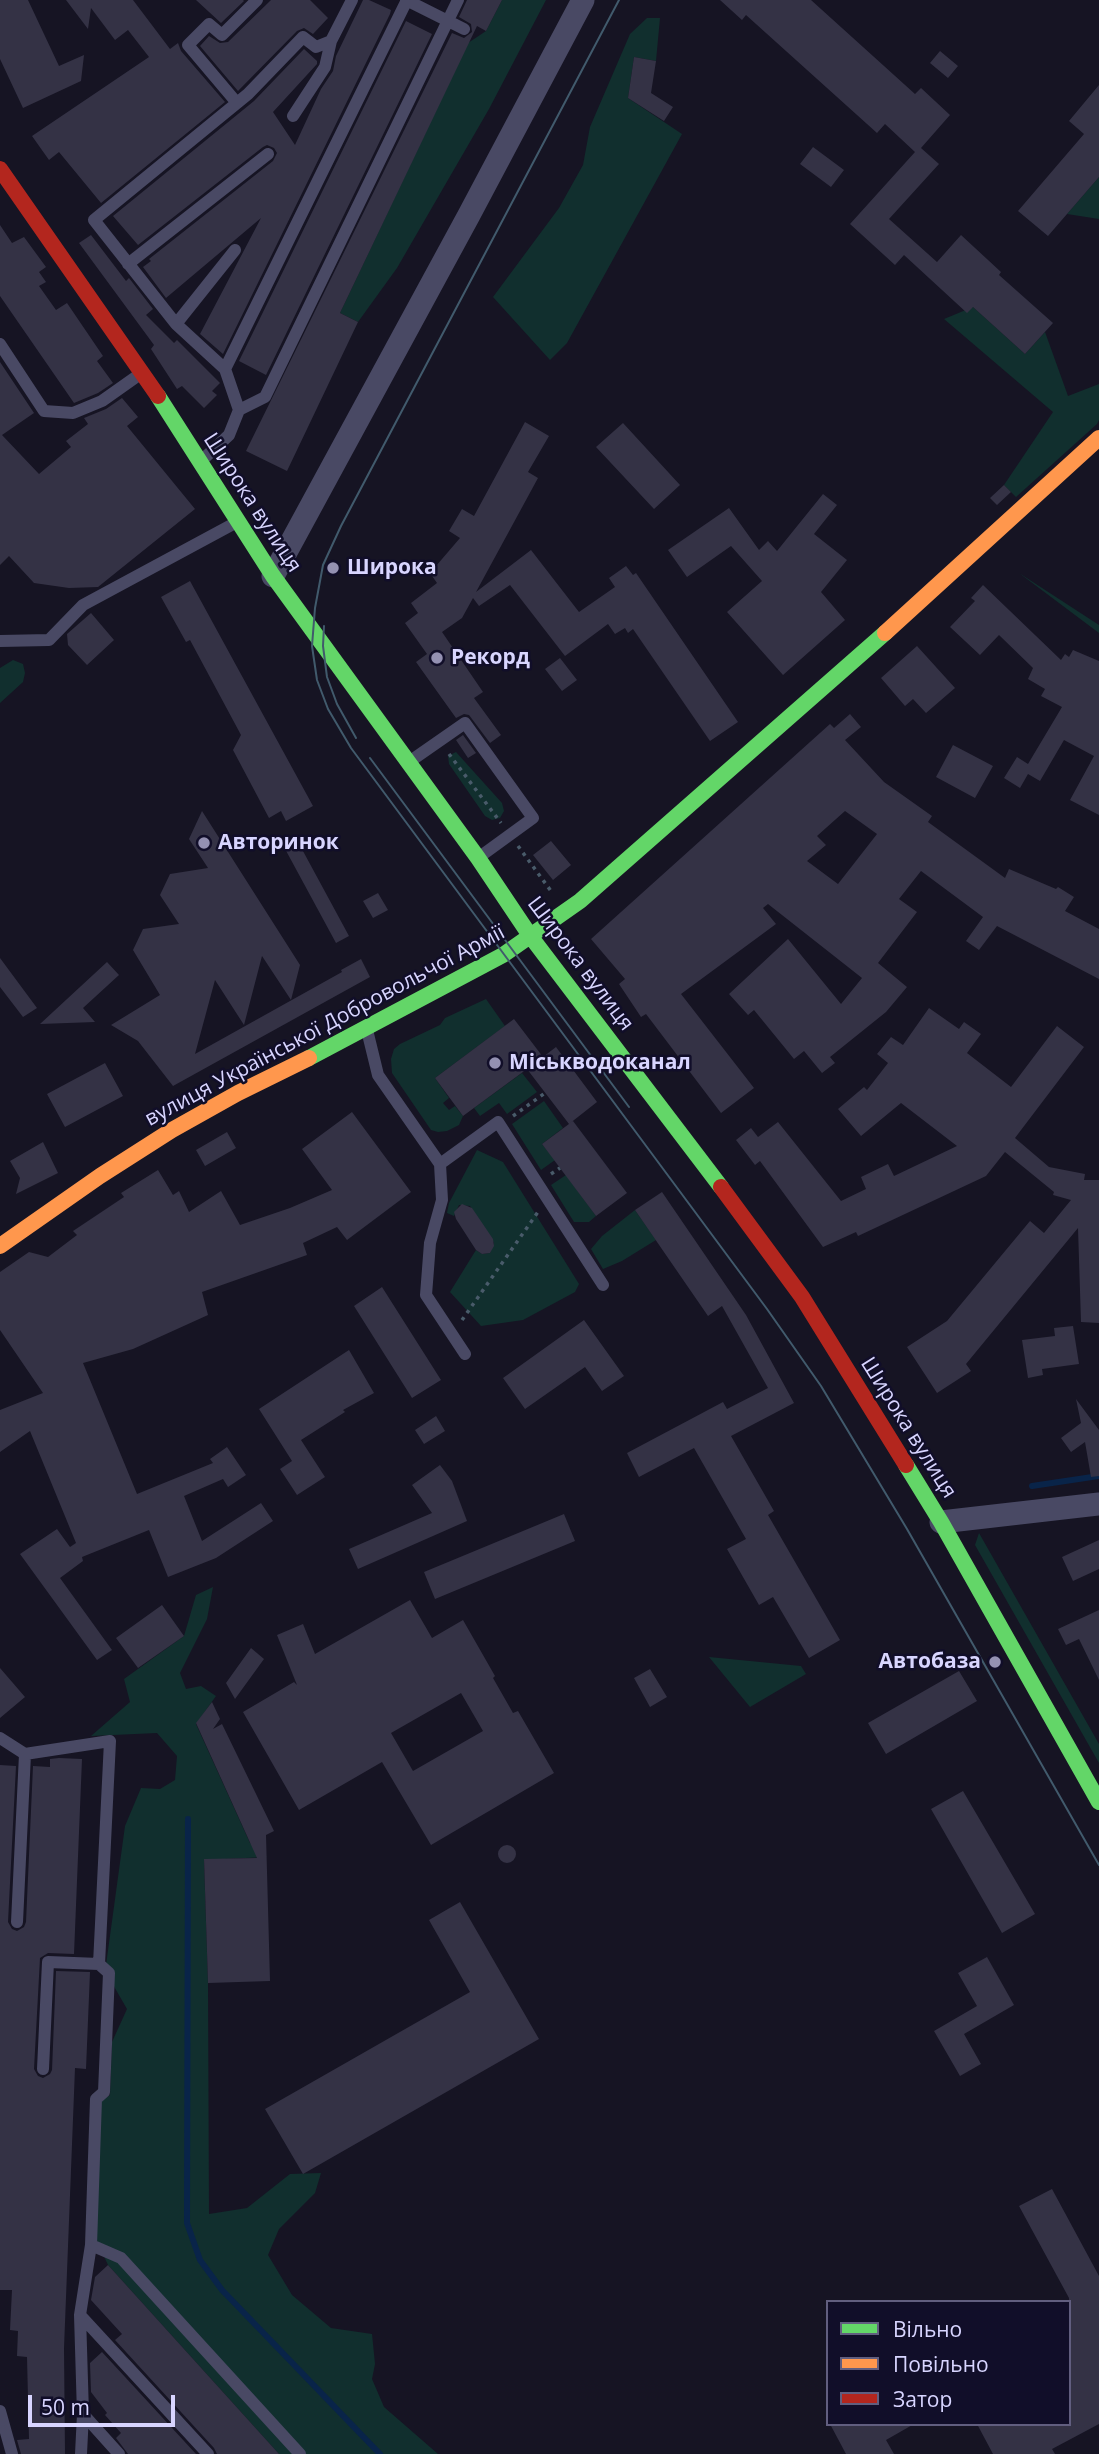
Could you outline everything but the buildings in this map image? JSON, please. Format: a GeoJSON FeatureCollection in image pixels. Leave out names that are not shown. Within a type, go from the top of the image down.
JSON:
{"type":"FeatureCollection","features":[{"type":"Feature","properties":{"kind":"street"},"geometry":{"type":"LineString","coordinates":[[273,576],[583,0]]}},
{"type":"Feature","properties":{"kind":"street","name":"Широка вулиця"},"geometry":{"type":"LineString","coordinates":[[0,169],[143,372],[273,576],[478,858],[531,937],[679,1129],[802,1297],[941,1522],[1099,1801]]}},
{"type":"Feature","properties":{"kind":"street","name":"вулиця Української Добровольчої Армії"},"geometry":{"type":"LineString","coordinates":[[0,1246],[172,1130],[238,1093],[367,1029],[531,937],[580,901],[855,661],[1099,438]]}},
{"type":"Feature","properties":{"kind":"street"},"geometry":{"type":"LineString","coordinates":[[941,1522],[1099,1504]]}},
{"type":"Feature","properties":{"kind":"lane"},"geometry":{"type":"LineString","coordinates":[[237,103],[188,45],[209,24],[222,35],[257,0]]}},
{"type":"Feature","properties":{"kind":"lane"},"geometry":{"type":"LineString","coordinates":[[293,117],[325,67],[331,41],[352,0]]}},
{"type":"Feature","properties":{"kind":"lane"},"geometry":{"type":"LineString","coordinates":[[225,369],[407,0],[464,29]]}},
{"type":"Feature","properties":{"kind":"lane"},"geometry":{"type":"LineString","coordinates":[[239,410],[265,397],[458,0]]}},
{"type":"Feature","properties":{"kind":"lane"},"geometry":{"type":"LineString","coordinates":[[200,462],[229,435],[239,410],[225,369],[176,324],[94,220],[237,103],[303,37],[316,47],[331,41]]}},
{"type":"Feature","properties":{"kind":"lane"},"geometry":{"type":"LineString","coordinates":[[128,264],[268,154]]}},
{"type":"Feature","properties":{"kind":"lane"},"geometry":{"type":"LineString","coordinates":[[176,324],[235,250]]}},
{"type":"Feature","properties":{"kind":"lane"},"geometry":{"type":"LineString","coordinates":[[0,344],[44,411],[73,413],[102,401],[143,372]]}},
{"type":"Feature","properties":{"kind":"lane"},"geometry":{"type":"LineString","coordinates":[[0,641],[49,640],[83,605],[238,521]]}},
{"type":"Feature","properties":{"kind":"lane"},"geometry":{"type":"LineString","coordinates":[[409,762],[465,723],[534,818],[478,858]]}},
{"type":"Feature","properties":{"kind":"lane"},"geometry":{"type":"LineString","coordinates":[[367,1029],[379,1075],[440,1164],[442,1200],[430,1242],[426,1294],[465,1354]]}},
{"type":"Feature","properties":{"kind":"lane"},"geometry":{"type":"LineString","coordinates":[[440,1164],[498,1122],[603,1285]]}},
{"type":"Feature","properties":{"kind":"lane"},"geometry":{"type":"LineString","coordinates":[[0,1738],[25,1754],[110,1741],[99,1964]]}},
{"type":"Feature","properties":{"kind":"lane"},"geometry":{"type":"LineString","coordinates":[[17,1922],[25,1754]]}},
{"type":"Feature","properties":{"kind":"lane"},"geometry":{"type":"LineString","coordinates":[[43,2069],[48,1962],[99,1964],[108,1973],[104,2092],[96,2099],[91,2245],[80,2315],[83,2414],[81,2454]]}},
{"type":"Feature","properties":{"kind":"lane"},"geometry":{"type":"LineString","coordinates":[[91,2245],[121,2258],[300,2454]]}},
{"type":"Feature","properties":{"kind":"lane"},"geometry":{"type":"LineString","coordinates":[[80,2315],[208,2454]]}},
{"type":"Feature","properties":{"kind":"lane"},"geometry":{"type":"LineString","coordinates":[[0,2411],[12,2454]]}},
{"type":"Feature","properties":{"kind":"lane"},"geometry":{"type":"LineString","coordinates":[[83,2414],[119,2454]]}},
{"type":"Feature","properties":{"kind":"path"},"geometry":{"type":"LineString","coordinates":[[500,1126],[545,1093]]}},
{"type":"Feature","properties":{"kind":"path"},"geometry":{"type":"LineString","coordinates":[[452,1334],[548,1199]]}},
{"type":"Feature","properties":{"kind":"green space"},"geometry":{"type":"Polygon","coordinates":[[[502,0],[546,0],[489,109],[397,268],[358,322],[340,313],[468,43],[486,31],[502,0]]]}},
{"type":"Feature","properties":{"kind":"green space"},"geometry":{"type":"Polygon","coordinates":[[[647,18],[660,18],[656,61],[634,57],[628,98],[682,134],[567,343],[550,360],[493,297],[559,208],[583,165],[590,127],[630,34],[647,18]]]}},
{"type":"Feature","properties":{"kind":"green space"},"geometry":{"type":"Polygon","coordinates":[[[1099,177],[1099,219],[1067,214],[1099,177]]]}},
{"type":"Feature","properties":{"kind":"green space"},"geometry":{"type":"Polygon","coordinates":[[[973,307],[1025,354],[1045,332],[1068,396],[1099,384],[1097,424],[1016,497],[1004,485],[1053,412],[944,319],[973,307]]]}},
{"type":"Feature","properties":{"kind":"green space"},"geometry":{"type":"Polygon","coordinates":[[[1019,573],[1099,625],[1099,633],[1019,573]]]}},
{"type":"Feature","properties":{"kind":"green space"},"geometry":{"type":"Polygon","coordinates":[[[13,660],[23,664],[23,682],[0,703],[0,668],[13,660]]]}},
{"type":"Feature","properties":{"kind":"green space"},"geometry":{"type":"Polygon","coordinates":[[[456,752],[502,803],[504,811],[500,818],[492,820],[485,816],[449,764],[448,756],[456,752]]]}},
{"type":"Feature","properties":{"kind":"green space"},"geometry":{"type":"Polygon","coordinates":[[[486,999],[505,1026],[435,1078],[449,1098],[443,1103],[449,1110],[455,1106],[463,1116],[459,1125],[447,1131],[431,1130],[392,1073],[391,1059],[394,1049],[440,1025],[445,1018],[486,999]]]}},
{"type":"Feature","properties":{"kind":"green space"},"geometry":{"type":"Polygon","coordinates":[[[522,1073],[537,1092],[507,1114],[499,1103],[480,1116],[474,1108],[522,1073]]]}},
{"type":"Feature","properties":{"kind":"green space"},"geometry":{"type":"Polygon","coordinates":[[[544,1101],[563,1128],[542,1144],[555,1160],[541,1170],[512,1124],[544,1101]]]}},
{"type":"Feature","properties":{"kind":"green space"},"geometry":{"type":"Polygon","coordinates":[[[477,1150],[503,1162],[579,1284],[575,1292],[523,1320],[481,1326],[450,1292],[476,1250],[482,1254],[490,1253],[494,1243],[470,1206],[459,1205],[454,1216],[447,1213],[449,1203],[477,1150]]]}},
{"type":"Feature","properties":{"kind":"green space"},"geometry":{"type":"Polygon","coordinates":[[[566,1175],[596,1216],[589,1222],[574,1222],[551,1185],[566,1175]]]}},
{"type":"Feature","properties":{"kind":"green space"},"geometry":{"type":"Polygon","coordinates":[[[635,1210],[656,1240],[622,1261],[603,1269],[591,1249],[602,1236],[635,1210]]]}},
{"type":"Feature","properties":{"kind":"green space"},"geometry":{"type":"Polygon","coordinates":[[[979,1533],[1099,1744],[1099,1763],[975,1545],[979,1533]]]}},
{"type":"Feature","properties":{"kind":"green space"},"geometry":{"type":"Polygon","coordinates":[[[213,1587],[207,1619],[180,1673],[186,1689],[201,1686],[216,1696],[196,1724],[250,1843],[267,1857],[204,1860],[208,1983],[209,2214],[247,2208],[290,2174],[321,2173],[315,2193],[279,2229],[268,2255],[292,2295],[331,2328],[372,2334],[375,2364],[372,2379],[384,2407],[438,2454],[279,2454],[108,2265],[96,2239],[100,2102],[110,2095],[112,2042],[127,2009],[112,1983],[106,1965],[125,1826],[141,1788],[160,1789],[175,1780],[177,1756],[157,1733],[91,1736],[130,1702],[124,1679],[184,1636],[196,1595],[213,1587]]]}},
{"type":"Feature","properties":{"kind":"green space"},"geometry":{"type":"Polygon","coordinates":[[[709,1657],[801,1666],[806,1674],[750,1707],[709,1657]]]}},
{"type":"Feature","properties":{"kind":"waterway"},"geometry":{"type":"LineString","coordinates":[[1032,1486],[1099,1476]]}},
{"type":"Feature","properties":{"kind":"waterway"},"geometry":{"type":"LineString","coordinates":[[188,1819],[187,2223],[200,2260],[222,2290],[380,2454]]}},
{"type":"Feature","properties":{"kind":"tram line"},"geometry":{"type":"LineString","coordinates":[[619,0],[341,526],[323,565],[315,608],[312,646],[317,680],[328,709],[351,748],[767,1309],[821,1386],[907,1529],[1099,1865]]}},
{"type":"Feature","properties":{"kind":"tram line"},"geometry":{"type":"LineString","coordinates":[[324,626],[323,646],[327,677],[337,704],[356,738]]}},
{"type":"Feature","properties":{"kind":"tram line"},"geometry":{"type":"LineString","coordinates":[[370,758],[629,1107]]}},
{"type":"Feature","properties":{"kind":"traffic: fast"},"geometry":{"type":"LineString","coordinates":[[158,396],[273,576],[478,858],[531,937],[721,1187]]}},
{"type":"Feature","properties":{"kind":"traffic: fast"},"geometry":{"type":"LineString","coordinates":[[309,1058],[503,955],[580,901],[885,633]]}},
{"type":"Feature","properties":{"kind":"traffic: fast"},"geometry":{"type":"LineString","coordinates":[[906,1465],[1099,1802]]}},
{"type":"Feature","properties":{"kind":"traffic: slow"},"geometry":{"type":"LineString","coordinates":[[885,633],[1099,438]]}},
{"type":"Feature","properties":{"kind":"traffic: slow"},"geometry":{"type":"LineString","coordinates":[[0,1246],[100,1176],[172,1130],[309,1058]]}},
{"type":"Feature","properties":{"kind":"traffic: jam"},"geometry":{"type":"LineString","coordinates":[[0,169],[158,396]]}},
{"type":"Feature","properties":{"kind":"traffic: jam"},"geometry":{"type":"LineString","coordinates":[[721,1187],[802,1297],[906,1465]]}},
{"type":"Feature","properties":{"kind":"place","name":"Широка"},"geometry":{"type":"Point","coordinates":[333,568]}},
{"type":"Feature","properties":{"kind":"place","name":"Рекорд"},"geometry":{"type":"Point","coordinates":[437,658]}},
{"type":"Feature","properties":{"kind":"place","name":"Авторинок"},"geometry":{"type":"Point","coordinates":[204,843]}},
{"type":"Feature","properties":{"kind":"place","name":"Міськводоканал"},"geometry":{"type":"Point","coordinates":[495,1063]}},
{"type":"Feature","properties":{"kind":"place","name":"Автобаза"},"geometry":{"type":"Point","coordinates":[995,1662]}}]}
